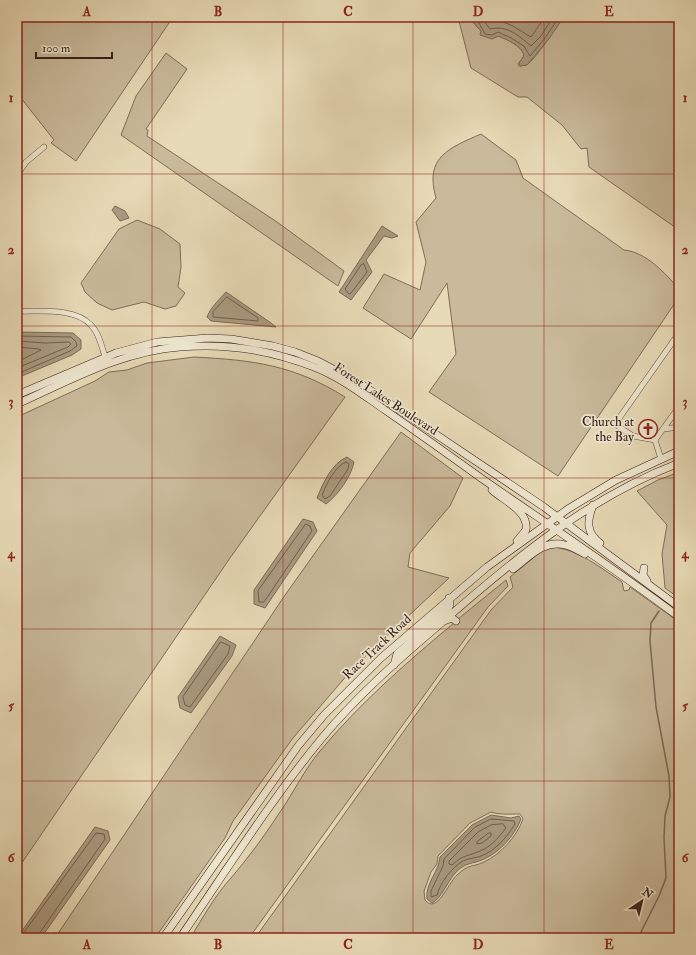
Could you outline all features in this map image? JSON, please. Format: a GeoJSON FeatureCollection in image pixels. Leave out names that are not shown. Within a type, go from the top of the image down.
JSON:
{"type":"FeatureCollection","features":[{"type":"Feature","properties":{"kind":"main road","name":"Forest Lakes Boulevard"},"geometry":{"type":"LineString","coordinates":[[17,395],[105,357],[135,347],[157,342],[208,338],[250,342],[295,352],[318,361],[358,382],[557,517],[564,524],[632,571],[679,607]]}},
{"type":"Feature","properties":{"kind":"main road","name":"Forest Lakes Boulevard"},"geometry":{"type":"LineString","coordinates":[[17,404],[102,366],[138,354],[179,347],[230,346],[272,353],[316,368],[355,389],[557,529],[593,557],[622,576],[629,586],[679,617]]}},
{"type":"Feature","properties":{"kind":"main road"},"geometry":{"type":"LineString","coordinates":[[416,432],[423,440],[522,514],[526,521],[526,530],[508,551]]}},
{"type":"Feature","properties":{"kind":"main road","name":"Race Track Road"},"geometry":{"type":"LineString","coordinates":[[163,938],[271,782],[309,732],[341,697],[381,658],[450,598],[508,551],[548,523],[616,480],[679,451]]}},
{"type":"Feature","properties":{"kind":"main road","name":"Race Track Road"},"geometry":{"type":"LineString","coordinates":[[180,938],[309,754],[339,718],[394,665],[458,608],[564,524],[593,505],[642,478],[679,463]]}},
{"type":"Feature","properties":{"kind":"main road"},"geometry":{"type":"LineString","coordinates":[[593,505],[588,521],[592,536],[622,560],[632,571]]}},
{"type":"Feature","properties":{"kind":"main road"},"geometry":{"type":"LineString","coordinates":[[458,608],[473,601],[541,548],[547,545],[565,544],[593,557]]}},
{"type":"Feature","properties":{"kind":"main road"},"geometry":{"type":"LineString","coordinates":[[644,568],[643,575],[648,583]]}},
{"type":"Feature","properties":{"kind":"main road"},"geometry":{"type":"LineString","coordinates":[[629,586],[639,583],[670,604],[679,607]]}},
{"type":"Feature","properties":{"kind":"main road"},"geometry":{"type":"LineString","coordinates":[[394,665],[397,654],[446,612],[450,605],[450,598]]}},
{"type":"Feature","properties":{"kind":"main road"},"geometry":{"type":"LineString","coordinates":[[442,622],[452,618],[456,621]]}},
{"type":"Feature","properties":{"kind":"street"},"geometry":{"type":"LineString","coordinates":[[17,175],[26,162],[44,147]]}},
{"type":"Feature","properties":{"kind":"street"},"geometry":{"type":"LineString","coordinates":[[17,311],[60,312],[77,315],[91,326],[98,336],[105,357]]}},
{"type":"Feature","properties":{"kind":"street"},"geometry":{"type":"LineString","coordinates":[[655,440],[633,436],[615,424],[679,333]]}},
{"type":"Feature","properties":{"kind":"street"},"geometry":{"type":"LineString","coordinates":[[655,440],[679,408]]}},
{"type":"Feature","properties":{"kind":"street"},"geometry":{"type":"LineString","coordinates":[[664,429],[679,427]]}},
{"type":"Feature","properties":{"kind":"street"},"geometry":{"type":"LineString","coordinates":[[655,440],[661,459]]}},
{"type":"Feature","properties":{"kind":"shaded area"},"geometry":{"type":"Polygon","coordinates":[[[18,17],[173,17],[76,161],[51,143],[54,140],[17,93],[18,17]]]}},
{"type":"Feature","properties":{"kind":"shaded area"},"geometry":{"type":"Polygon","coordinates":[[[458,17],[472,17],[472,21],[481,31],[494,38],[498,36],[501,37],[521,49],[524,56],[518,64],[520,66],[527,65],[531,61],[554,30],[536,17],[679,17],[679,230],[589,167],[587,148],[581,149],[562,125],[527,97],[518,97],[471,68],[458,17]]]}},
{"type":"Feature","properties":{"kind":"shaded area"},"geometry":{"type":"Polygon","coordinates":[[[166,53],[187,69],[146,129],[148,130],[147,136],[277,222],[344,271],[338,286],[121,135],[136,96],[166,53]]]}},
{"type":"Feature","properties":{"kind":"shaded area"},"geometry":{"type":"Polygon","coordinates":[[[481,134],[516,160],[523,178],[624,250],[647,259],[668,276],[679,289],[679,297],[558,476],[429,392],[456,354],[447,283],[411,339],[363,308],[384,274],[420,290],[426,262],[416,222],[436,198],[433,184],[433,173],[442,156],[459,144],[481,134]]]}},
{"type":"Feature","properties":{"kind":"shaded area"},"geometry":{"type":"Polygon","coordinates":[[[137,220],[160,229],[180,244],[181,267],[178,287],[185,293],[176,306],[165,309],[144,302],[112,310],[97,303],[85,292],[81,283],[119,229],[137,220]]]}},
{"type":"Feature","properties":{"kind":"shaded area"},"geometry":{"type":"Polygon","coordinates":[[[194,357],[235,360],[272,366],[308,378],[345,397],[230,558],[17,870],[17,417],[95,381],[109,372],[127,370],[147,363],[194,357]]]}},
{"type":"Feature","properties":{"kind":"shaded area"},"geometry":{"type":"Polygon","coordinates":[[[401,432],[463,478],[450,506],[410,553],[408,567],[449,578],[355,666],[293,738],[233,821],[225,838],[155,938],[55,938],[283,598],[401,432]]]}},
{"type":"Feature","properties":{"kind":"shaded area"},"geometry":{"type":"Polygon","coordinates":[[[679,472],[679,598],[665,588],[662,554],[667,525],[637,491],[658,480],[679,472]]]}},
{"type":"Feature","properties":{"kind":"shaded area"},"geometry":{"type":"Polygon","coordinates":[[[553,547],[581,556],[622,582],[624,591],[629,590],[630,587],[679,622],[679,938],[255,938],[491,610],[513,587],[510,577],[543,550],[553,547]],[[491,812],[470,823],[438,856],[437,864],[431,872],[424,891],[425,900],[429,904],[434,904],[438,901],[461,871],[490,859],[513,838],[523,819],[520,814],[491,812]]]}},
{"type":"Feature","properties":{"kind":"shaded area"},"geometry":{"type":"Polygon","coordinates":[[[506,580],[508,586],[488,607],[249,938],[190,938],[209,907],[269,829],[314,758],[335,734],[367,700],[401,668],[454,623],[456,625],[460,621],[458,619],[506,580]]]}},
{"type":"Feature","properties":{"kind":"water"},"geometry":{"type":"Polygon","coordinates":[[[472,17],[564,17],[548,40],[527,65],[519,66],[519,63],[524,56],[521,49],[514,43],[498,36],[492,39],[480,35],[481,31],[472,21],[472,17]]]}},
{"type":"Feature","properties":{"kind":"water"},"geometry":{"type":"Polygon","coordinates":[[[115,206],[125,211],[129,218],[120,221],[112,210],[115,206]]]}},
{"type":"Feature","properties":{"kind":"water"},"geometry":{"type":"Polygon","coordinates":[[[382,226],[398,236],[392,238],[384,236],[366,260],[372,272],[351,300],[339,292],[382,226]]]}},
{"type":"Feature","properties":{"kind":"water"},"geometry":{"type":"Polygon","coordinates":[[[226,292],[276,327],[211,321],[207,317],[210,310],[226,292]]]}},
{"type":"Feature","properties":{"kind":"water"},"geometry":{"type":"Polygon","coordinates":[[[17,332],[73,333],[81,340],[81,349],[72,355],[17,378],[17,332]]]}},
{"type":"Feature","properties":{"kind":"water"},"geometry":{"type":"Polygon","coordinates":[[[347,457],[354,462],[350,474],[339,491],[326,504],[317,498],[319,492],[332,469],[347,457]]]}},
{"type":"Feature","properties":{"kind":"water"},"geometry":{"type":"Polygon","coordinates":[[[303,519],[313,522],[317,531],[265,608],[254,604],[254,590],[303,519]]]}},
{"type":"Feature","properties":{"kind":"water"},"geometry":{"type":"Polygon","coordinates":[[[220,636],[236,645],[232,656],[191,713],[180,708],[178,697],[220,636]]]}},
{"type":"Feature","properties":{"kind":"water"},"geometry":{"type":"Polygon","coordinates":[[[491,815],[511,818],[519,816],[521,819],[511,837],[496,852],[480,861],[467,865],[456,872],[442,894],[432,903],[427,899],[427,893],[440,857],[472,825],[491,815]]]}},
{"type":"Feature","properties":{"kind":"water"},"geometry":{"type":"Polygon","coordinates":[[[95,827],[108,831],[110,840],[41,938],[17,938],[95,827]]]}},
{"type":"Feature","properties":{"kind":"waterway"},"geometry":{"type":"LineString","coordinates":[[675,595],[679,592]]}},
{"type":"Feature","properties":{"kind":"waterway"},"geometry":{"type":"LineString","coordinates":[[638,938],[659,896],[666,878],[664,837],[665,816],[670,797],[669,776],[656,707],[650,641],[651,623],[659,611]]}},
{"type":"Feature","properties":{"kind":"place","name":"Church at the Bay"},"geometry":{"type":"Point","coordinates":[648,429]}}]}
